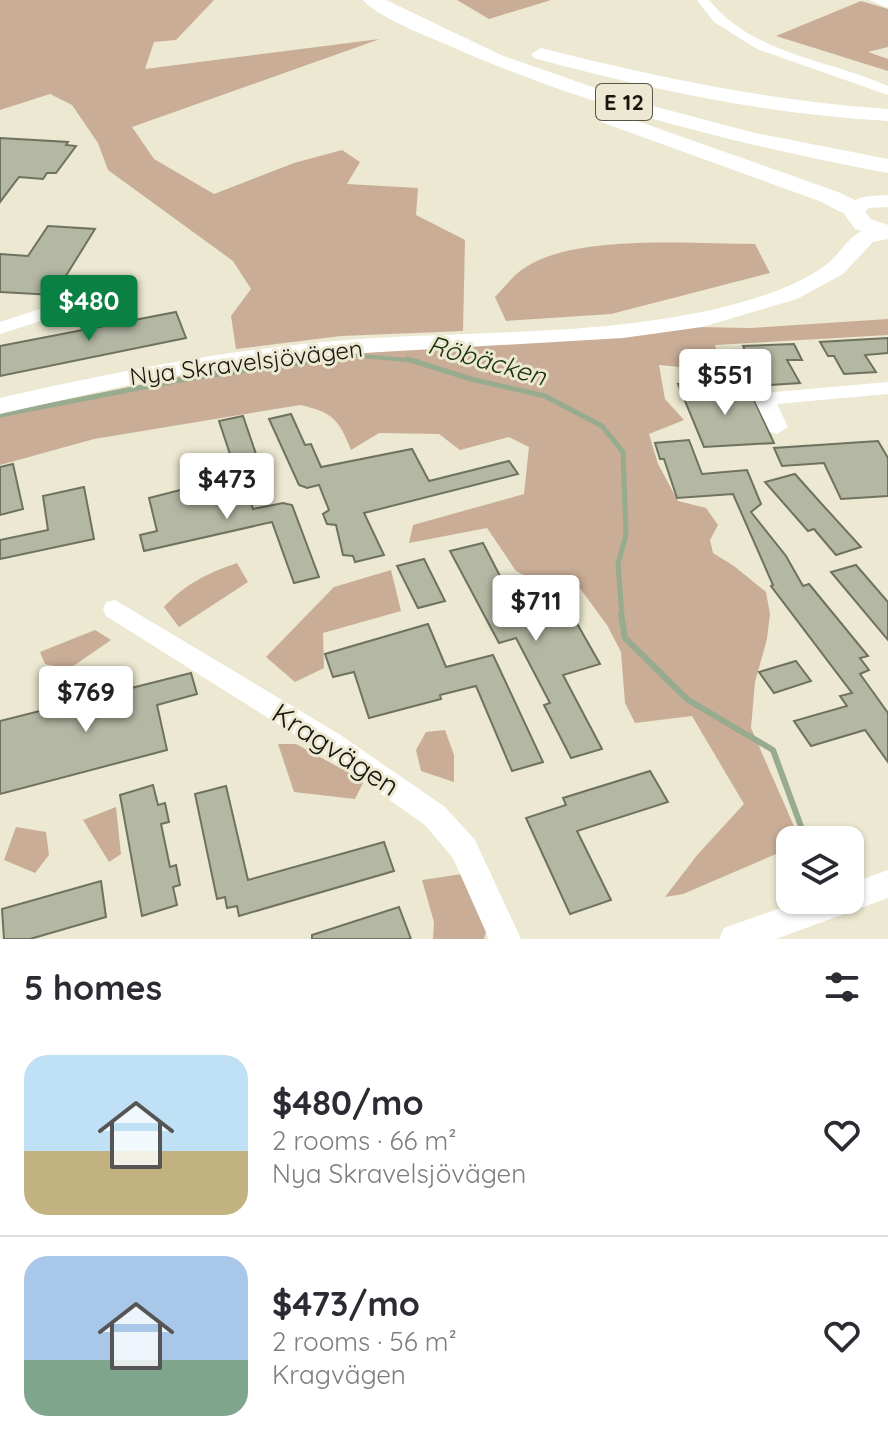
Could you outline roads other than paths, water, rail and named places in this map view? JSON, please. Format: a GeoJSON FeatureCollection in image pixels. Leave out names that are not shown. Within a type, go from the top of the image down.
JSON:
{"type":"FeatureCollection","features":[{"type":"Feature","properties":{"kind":"highway","name":"E 12"},"geometry":{"type":"LineString","coordinates":[[372,0],[412,22],[538,75],[635,106],[749,137],[888,164]]}},
{"type":"Feature","properties":{"kind":"highway","name":"E 12"},"geometry":{"type":"LineString","coordinates":[[382,0],[487,51],[602,91],[754,133],[888,164]]}},
{"type":"Feature","properties":{"kind":"highway"},"geometry":{"type":"LineString","coordinates":[[393,0],[486,37],[636,78],[801,108],[888,115]]}},
{"type":"Feature","properties":{"kind":"highway"},"geometry":{"type":"LineString","coordinates":[[412,22],[485,63],[562,98],[704,154],[830,197],[856,224]]}},
{"type":"Feature","properties":{"kind":"main road"},"geometry":{"type":"LineString","coordinates":[[856,224],[860,203],[885,198]]}},
{"type":"Feature","properties":{"kind":"main road","name":"Nya Skravelsjövägen"},"geometry":{"type":"LineString","coordinates":[[856,224],[865,237],[885,231]]}},
{"type":"Feature","properties":{"kind":"main road","name":"Nya Skravelsjövägen"},"geometry":{"type":"LineString","coordinates":[[0,406],[155,371],[234,359],[346,347],[623,331],[702,320],[789,294],[835,269],[856,224]]}},
{"type":"Feature","properties":{"kind":"street"},"geometry":{"type":"LineString","coordinates":[[703,0],[713,15],[742,36],[888,91]]}},
{"type":"Feature","properties":{"kind":"street"},"geometry":{"type":"LineString","coordinates":[[875,0],[888,4]]}},
{"type":"Feature","properties":{"kind":"street"},"geometry":{"type":"LineString","coordinates":[[0,328],[90,299]]}},
{"type":"Feature","properties":{"kind":"street"},"geometry":{"type":"LineString","coordinates":[[777,427],[764,399],[888,388]]}},
{"type":"Feature","properties":{"kind":"street","name":"Kragvägen"},"geometry":{"type":"LineString","coordinates":[[115,609],[329,742],[435,816],[464,849],[505,939]]}},
{"type":"Feature","properties":{"kind":"street"},"geometry":{"type":"LineString","coordinates":[[864,893],[888,884]]}},
{"type":"Feature","properties":{"kind":"street"},"geometry":{"type":"LineString","coordinates":[[735,939],[792,930],[819,914]]}},
{"type":"Feature","properties":{"kind":"waterway","name":"Röbäcken"},"geometry":{"type":"LineString","coordinates":[[312,361],[350,355],[412,360]]}},
{"type":"Feature","properties":{"kind":"waterway","name":"Röbäcken"},"geometry":{"type":"LineString","coordinates":[[0,415],[180,380],[326,359]]}},
{"type":"Feature","properties":{"kind":"waterway","name":"Röbäcken"},"geometry":{"type":"LineString","coordinates":[[407,359],[412,360]]}},
{"type":"Feature","properties":{"kind":"waterway","name":"Röbäcken"},"geometry":{"type":"LineString","coordinates":[[412,360],[418,361]]}},
{"type":"Feature","properties":{"kind":"waterway","name":"Röbäcken"},"geometry":{"type":"LineString","coordinates":[[412,360],[471,379],[545,396],[602,426],[623,452],[626,535],[618,564],[622,616]]}},
{"type":"Feature","properties":{"kind":"waterway","name":"Röbäcken"},"geometry":{"type":"LineString","coordinates":[[621,614],[625,638],[688,700],[773,750],[801,826]]}}]}
